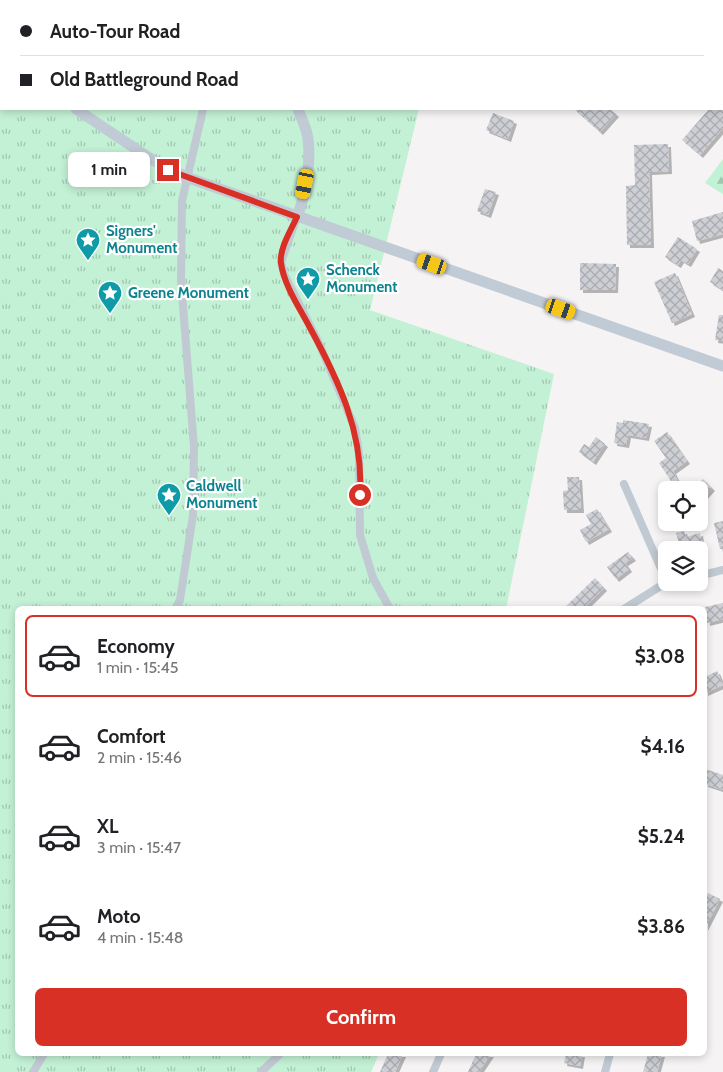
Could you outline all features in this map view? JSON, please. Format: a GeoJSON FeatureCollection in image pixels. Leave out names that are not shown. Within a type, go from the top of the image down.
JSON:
{"type":"FeatureCollection","features":[{"type":"Feature","properties":{"kind":"street"},"geometry":{"type":"LineString","coordinates":[[78,110],[151,159],[186,177],[723,366]]}},
{"type":"Feature","properties":{"kind":"street"},"geometry":{"type":"LineString","coordinates":[[177,606],[180,600],[193,515],[194,447],[181,280],[182,201],[203,110]]}},
{"type":"Feature","properties":{"kind":"street"},"geometry":{"type":"LineString","coordinates":[[298,110],[308,137],[308,163],[301,206],[283,251],[281,262],[283,271],[318,341],[355,428],[361,481],[360,535],[373,578],[388,606]]}},
{"type":"Feature","properties":{"kind":"street"},"geometry":{"type":"LineString","coordinates":[[624,484],[658,561]]}},
{"type":"Feature","properties":{"kind":"street"},"geometry":{"type":"LineString","coordinates":[[708,574],[723,570]]}},
{"type":"Feature","properties":{"kind":"street"},"geometry":{"type":"LineString","coordinates":[[629,606],[658,587]]}},
{"type":"Feature","properties":{"kind":"street"},"geometry":{"type":"LineString","coordinates":[[33,1072],[43,1056]]}},
{"type":"Feature","properties":{"kind":"street"},"geometry":{"type":"LineString","coordinates":[[261,1072],[278,1056]]}},
{"type":"Feature","properties":{"kind":"street"},"geometry":{"type":"LineString","coordinates":[[433,1072],[440,1056]]}},
{"type":"Feature","properties":{"kind":"street"},"geometry":{"type":"LineString","coordinates":[[605,1072],[609,1056]]}},
{"type":"Feature","properties":{"kind":"green space"},"geometry":{"type":"Polygon","coordinates":[[[0,110],[419,110],[370,310],[554,374],[507,606],[15,606],[15,1056],[378,1056],[371,1072],[0,1072],[0,110]]]}},
{"type":"Feature","properties":{"kind":"green space"},"geometry":{"type":"Polygon","coordinates":[[[723,159],[723,194],[705,183],[723,159]]]}},
{"type":"Feature","properties":{"kind":"building"},"geometry":{"type":"Polygon","coordinates":[[[575,110],[611,110],[616,114],[600,132],[575,110]]]}},
{"type":"Feature","properties":{"kind":"building"},"geometry":{"type":"Polygon","coordinates":[[[708,110],[723,110],[723,128],[700,155],[682,140],[708,110]]]}},
{"type":"Feature","properties":{"kind":"building"},"geometry":{"type":"Polygon","coordinates":[[[493,113],[514,121],[508,139],[486,130],[493,113]]]}},
{"type":"Feature","properties":{"kind":"building"},"geometry":{"type":"Polygon","coordinates":[[[668,144],[669,171],[649,172],[651,245],[627,245],[626,186],[635,185],[634,145],[668,144]]]}},
{"type":"Feature","properties":{"kind":"building"},"geometry":{"type":"Polygon","coordinates":[[[485,189],[496,192],[488,215],[477,211],[485,189]]]}},
{"type":"Feature","properties":{"kind":"building"},"geometry":{"type":"Polygon","coordinates":[[[723,212],[723,234],[697,241],[692,221],[723,212]]]}},
{"type":"Feature","properties":{"kind":"building"},"geometry":{"type":"Polygon","coordinates":[[[678,237],[697,249],[688,264],[681,260],[678,265],[665,257],[678,237]]]}},
{"type":"Feature","properties":{"kind":"building"},"geometry":{"type":"Polygon","coordinates":[[[580,263],[616,264],[615,290],[580,290],[580,263]]]}},
{"type":"Feature","properties":{"kind":"building"},"geometry":{"type":"Polygon","coordinates":[[[718,268],[723,271],[723,290],[710,282],[718,268]]]}},
{"type":"Feature","properties":{"kind":"building"},"geometry":{"type":"Polygon","coordinates":[[[675,273],[692,314],[672,323],[654,282],[675,273]]]}},
{"type":"Feature","properties":{"kind":"building"},"geometry":{"type":"Polygon","coordinates":[[[719,315],[723,315],[723,341],[715,340],[719,315]]]}},
{"type":"Feature","properties":{"kind":"building"},"geometry":{"type":"Polygon","coordinates":[[[623,420],[649,424],[646,438],[628,435],[626,445],[614,443],[617,422],[623,423],[623,420]]]}},
{"type":"Feature","properties":{"kind":"building"},"geometry":{"type":"Polygon","coordinates":[[[667,432],[687,461],[673,471],[678,481],[671,481],[659,463],[666,458],[654,441],[667,432]]]}},
{"type":"Feature","properties":{"kind":"building"},"geometry":{"type":"Polygon","coordinates":[[[596,437],[605,444],[593,462],[579,452],[584,444],[589,447],[596,437]]]}},
{"type":"Feature","properties":{"kind":"building"},"geometry":{"type":"Polygon","coordinates":[[[567,477],[579,477],[581,510],[564,510],[563,491],[568,490],[567,477]]]}},
{"type":"Feature","properties":{"kind":"building"},"geometry":{"type":"Polygon","coordinates":[[[708,484],[712,488],[708,492],[708,484]]]}},
{"type":"Feature","properties":{"kind":"building"},"geometry":{"type":"Polygon","coordinates":[[[597,509],[609,529],[586,542],[580,530],[591,524],[586,515],[597,509]]]}},
{"type":"Feature","properties":{"kind":"building"},"geometry":{"type":"Polygon","coordinates":[[[723,521],[723,549],[720,549],[714,523],[723,521]]]}},
{"type":"Feature","properties":{"kind":"building"},"geometry":{"type":"Polygon","coordinates":[[[684,531],[686,537],[700,533],[701,541],[678,541],[676,533],[684,531]]]}},
{"type":"Feature","properties":{"kind":"building"},"geometry":{"type":"Polygon","coordinates":[[[628,552],[633,558],[625,563],[629,569],[616,579],[607,567],[628,552]]]}},
{"type":"Feature","properties":{"kind":"building"},"geometry":{"type":"Polygon","coordinates":[[[595,578],[604,588],[586,606],[566,606],[595,578]]]}},
{"type":"Feature","properties":{"kind":"building"},"geometry":{"type":"Polygon","coordinates":[[[723,603],[723,619],[707,623],[707,607],[723,603]]]}},
{"type":"Feature","properties":{"kind":"building"},"geometry":{"type":"Polygon","coordinates":[[[717,671],[723,685],[707,692],[707,676],[717,671]]]}},
{"type":"Feature","properties":{"kind":"building"},"geometry":{"type":"Polygon","coordinates":[[[707,770],[723,775],[723,790],[707,785],[707,770]]]}},
{"type":"Feature","properties":{"kind":"building"},"geometry":{"type":"Polygon","coordinates":[[[708,893],[720,899],[707,924],[708,893]]]}},
{"type":"Feature","properties":{"kind":"building"},"geometry":{"type":"Polygon","coordinates":[[[387,1056],[402,1056],[395,1072],[380,1072],[387,1056]]]}},
{"type":"Feature","properties":{"kind":"building"},"geometry":{"type":"Polygon","coordinates":[[[475,1056],[490,1056],[479,1072],[468,1072],[475,1056]]]}},
{"type":"Feature","properties":{"kind":"building"},"geometry":{"type":"Polygon","coordinates":[[[566,1056],[582,1056],[580,1066],[564,1063],[566,1056]]]}},
{"type":"Feature","properties":{"kind":"building"},"geometry":{"type":"Polygon","coordinates":[[[647,1056],[661,1056],[657,1072],[643,1072],[647,1056]]]}},
{"type":"Feature","properties":{"kind":"place","name":"Signers' Monument"},"geometry":{"type":"Point","coordinates":[88,261]}},
{"type":"Feature","properties":{"kind":"place","name":"Schenck Monument"},"geometry":{"type":"Point","coordinates":[308,300]}},
{"type":"Feature","properties":{"kind":"place","name":"Greene Monument"},"geometry":{"type":"Point","coordinates":[110,314]}},
{"type":"Feature","properties":{"kind":"place","name":"Caldwell Monument"},"geometry":{"type":"Point","coordinates":[169,516]}},
{"type":"Feature","properties":{"kind":"route"},"geometry":{"type":"LineString","coordinates":[[168,170],[297,217],[290,231],[281,262],[284,274],[318,341],[355,428],[359,453],[360,495]]}}]}
